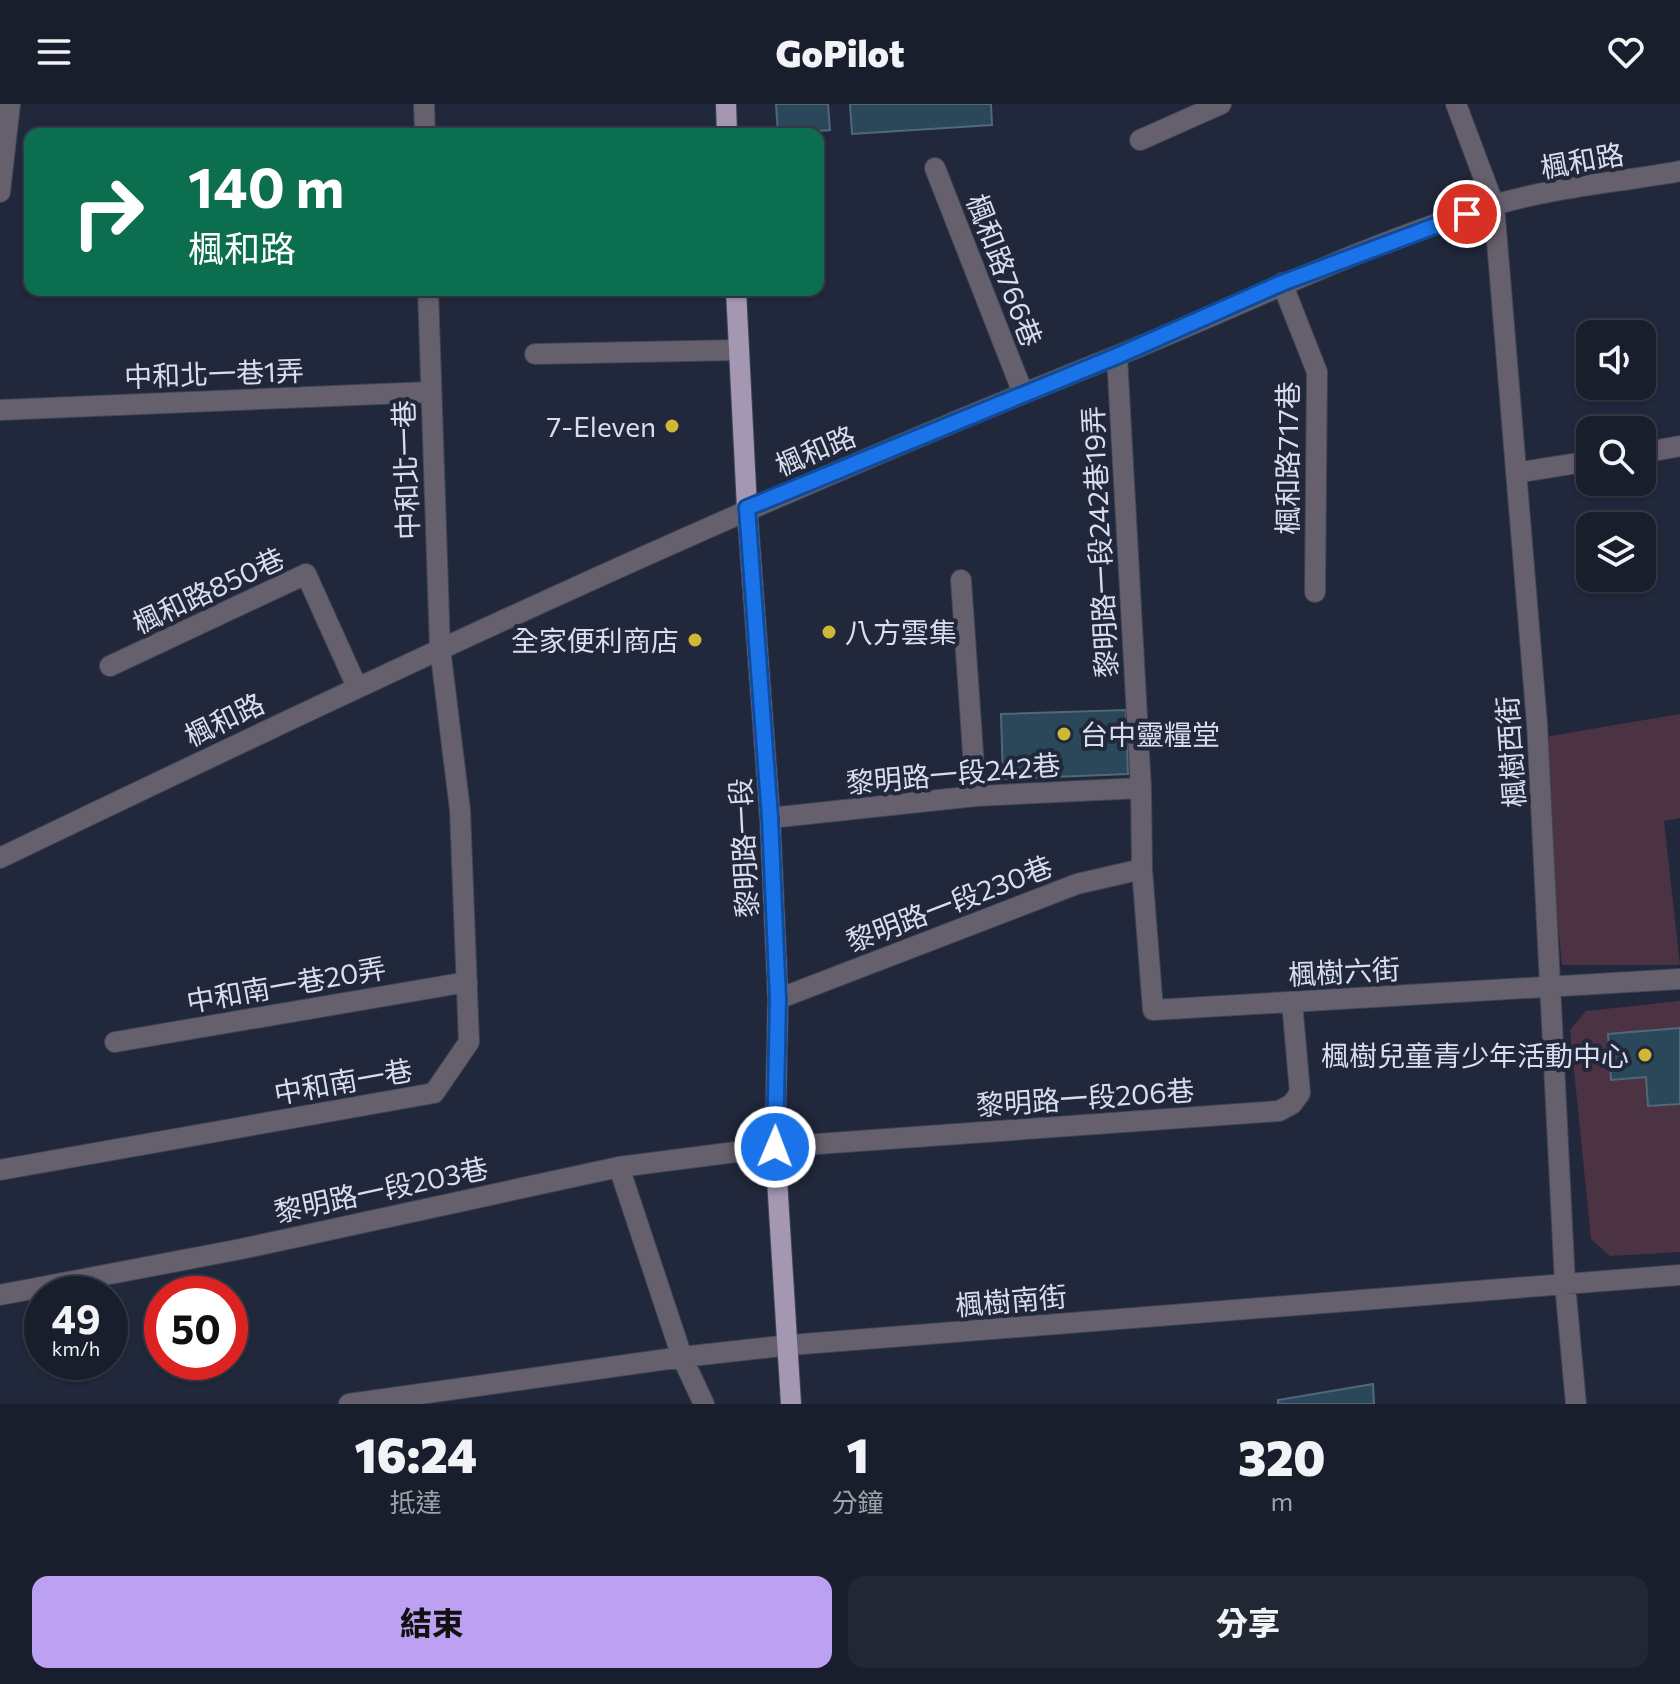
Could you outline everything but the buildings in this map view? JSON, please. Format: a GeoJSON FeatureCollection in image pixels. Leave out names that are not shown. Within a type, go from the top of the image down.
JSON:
{"type":"FeatureCollection","features":[{"type":"Feature","properties":{"kind":"main road"},"geometry":{"type":"LineString","coordinates":[[726,104],[727,128]]}},
{"type":"Feature","properties":{"kind":"main road","name":"黎明路一段"},"geometry":{"type":"LineString","coordinates":[[736,296],[747,508],[770,818],[778,999],[775,1147],[790,1345],[791,1404]]}},
{"type":"Feature","properties":{"kind":"street"},"geometry":{"type":"LineString","coordinates":[[0,192],[10,104]]}},
{"type":"Feature","properties":{"kind":"street"},"geometry":{"type":"LineString","coordinates":[[424,104],[425,128]]}},
{"type":"Feature","properties":{"kind":"street"},"geometry":{"type":"LineString","coordinates":[[1140,140],[1221,104]]}},
{"type":"Feature","properties":{"kind":"street","name":"楓樹西街"},"geometry":{"type":"LineString","coordinates":[[1456,104],[1494,205],[1537,724],[1565,1284],[1576,1404]]}},
{"type":"Feature","properties":{"kind":"street","name":"楓和路766巷"},"geometry":{"type":"LineString","coordinates":[[935,168],[1023,393]]}},
{"type":"Feature","properties":{"kind":"street","name":"楓和路"},"geometry":{"type":"LineString","coordinates":[[0,858],[440,648],[747,508],[1117,356],[1282,283],[1494,205],[1680,171]]}},
{"type":"Feature","properties":{"kind":"street","name":"楓和路717巷"},"geometry":{"type":"LineString","coordinates":[[1282,283],[1317,372],[1315,592]]}},
{"type":"Feature","properties":{"kind":"street","name":"中和北一巷"},"geometry":{"type":"LineString","coordinates":[[428,296],[440,648]]}},
{"type":"Feature","properties":{"kind":"street"},"geometry":{"type":"LineString","coordinates":[[535,354],[739,350]]}},
{"type":"Feature","properties":{"kind":"street","name":"黎明路一段242巷19弄"},"geometry":{"type":"LineString","coordinates":[[1117,356],[1141,788],[1142,869]]}},
{"type":"Feature","properties":{"kind":"street","name":"中和北一巷1弄"},"geometry":{"type":"LineString","coordinates":[[0,410],[429,392]]}},
{"type":"Feature","properties":{"kind":"street"},"geometry":{"type":"LineString","coordinates":[[1656,450],[1680,446]]}},
{"type":"Feature","properties":{"kind":"street"},"geometry":{"type":"LineString","coordinates":[[1516,473],[1576,463]]}},
{"type":"Feature","properties":{"kind":"street","name":"楓和路850巷"},"geometry":{"type":"LineString","coordinates":[[110,666],[306,574],[357,687]]}},
{"type":"Feature","properties":{"kind":"street"},"geometry":{"type":"LineString","coordinates":[[961,580],[976,796]]}},
{"type":"Feature","properties":{"kind":"street","name":"中和南一巷"},"geometry":{"type":"LineString","coordinates":[[0,1170],[434,1093],[469,1042],[460,810],[440,648]]}},
{"type":"Feature","properties":{"kind":"street","name":"黎明路一段242巷"},"geometry":{"type":"LineString","coordinates":[[770,818],[976,796],[1141,788]]}},
{"type":"Feature","properties":{"kind":"street","name":"楓樹六街"},"geometry":{"type":"LineString","coordinates":[[1142,869],[1153,1010],[1680,979]]}},
{"type":"Feature","properties":{"kind":"street","name":"黎明路一段230巷"},"geometry":{"type":"LineString","coordinates":[[778,999],[1077,884],[1142,869]]}},
{"type":"Feature","properties":{"kind":"street","name":"中和南一巷20弄"},"geometry":{"type":"LineString","coordinates":[[115,1042],[467,982]]}},
{"type":"Feature","properties":{"kind":"street","name":"黎明路一段206巷"},"geometry":{"type":"LineString","coordinates":[[775,1147],[1279,1111],[1292,1104],[1300,1093],[1292,1002]]}},
{"type":"Feature","properties":{"kind":"street","name":"黎明路一段203巷"},"geometry":{"type":"LineString","coordinates":[[0,1295],[153,1262],[241,1249],[619,1167],[775,1147]]}},
{"type":"Feature","properties":{"kind":"street"},"geometry":{"type":"LineString","coordinates":[[619,1167],[682,1357],[704,1404]]}},
{"type":"Feature","properties":{"kind":"street","name":"楓樹南街"},"geometry":{"type":"LineString","coordinates":[[349,1404],[682,1357],[790,1345],[1680,1275]]}},
{"type":"Feature","properties":{"kind":"shaded area"},"geometry":{"type":"Polygon","coordinates":[[[1680,714],[1680,818],[1664,821],[1680,965],[1562,965],[1542,764],[1550,736],[1680,714]]]}},
{"type":"Feature","properties":{"kind":"shaded area"},"geometry":{"type":"Polygon","coordinates":[[[1680,1001],[1680,1252],[1610,1256],[1591,1239],[1570,1030],[1586,1011],[1680,1001]]]}},
{"type":"Feature","properties":{"kind":"place","name":"7-Eleven"},"geometry":{"type":"Point","coordinates":[672,426]}},
{"type":"Feature","properties":{"kind":"place","name":"八方雲集"},"geometry":{"type":"Point","coordinates":[829,632]}},
{"type":"Feature","properties":{"kind":"place","name":"全家便利商店"},"geometry":{"type":"Point","coordinates":[695,640]}},
{"type":"Feature","properties":{"kind":"place","name":"台中靈糧堂"},"geometry":{"type":"Point","coordinates":[1064,734]}},
{"type":"Feature","properties":{"kind":"place","name":"楓樹兒童青少年活動中心"},"geometry":{"type":"Point","coordinates":[1645,1055]}},
{"type":"Feature","properties":{"kind":"route"},"geometry":{"type":"LineString","coordinates":[[775,1147],[778,999],[770,818],[747,508],[1117,356],[1282,283],[1467,214]]}}]}
